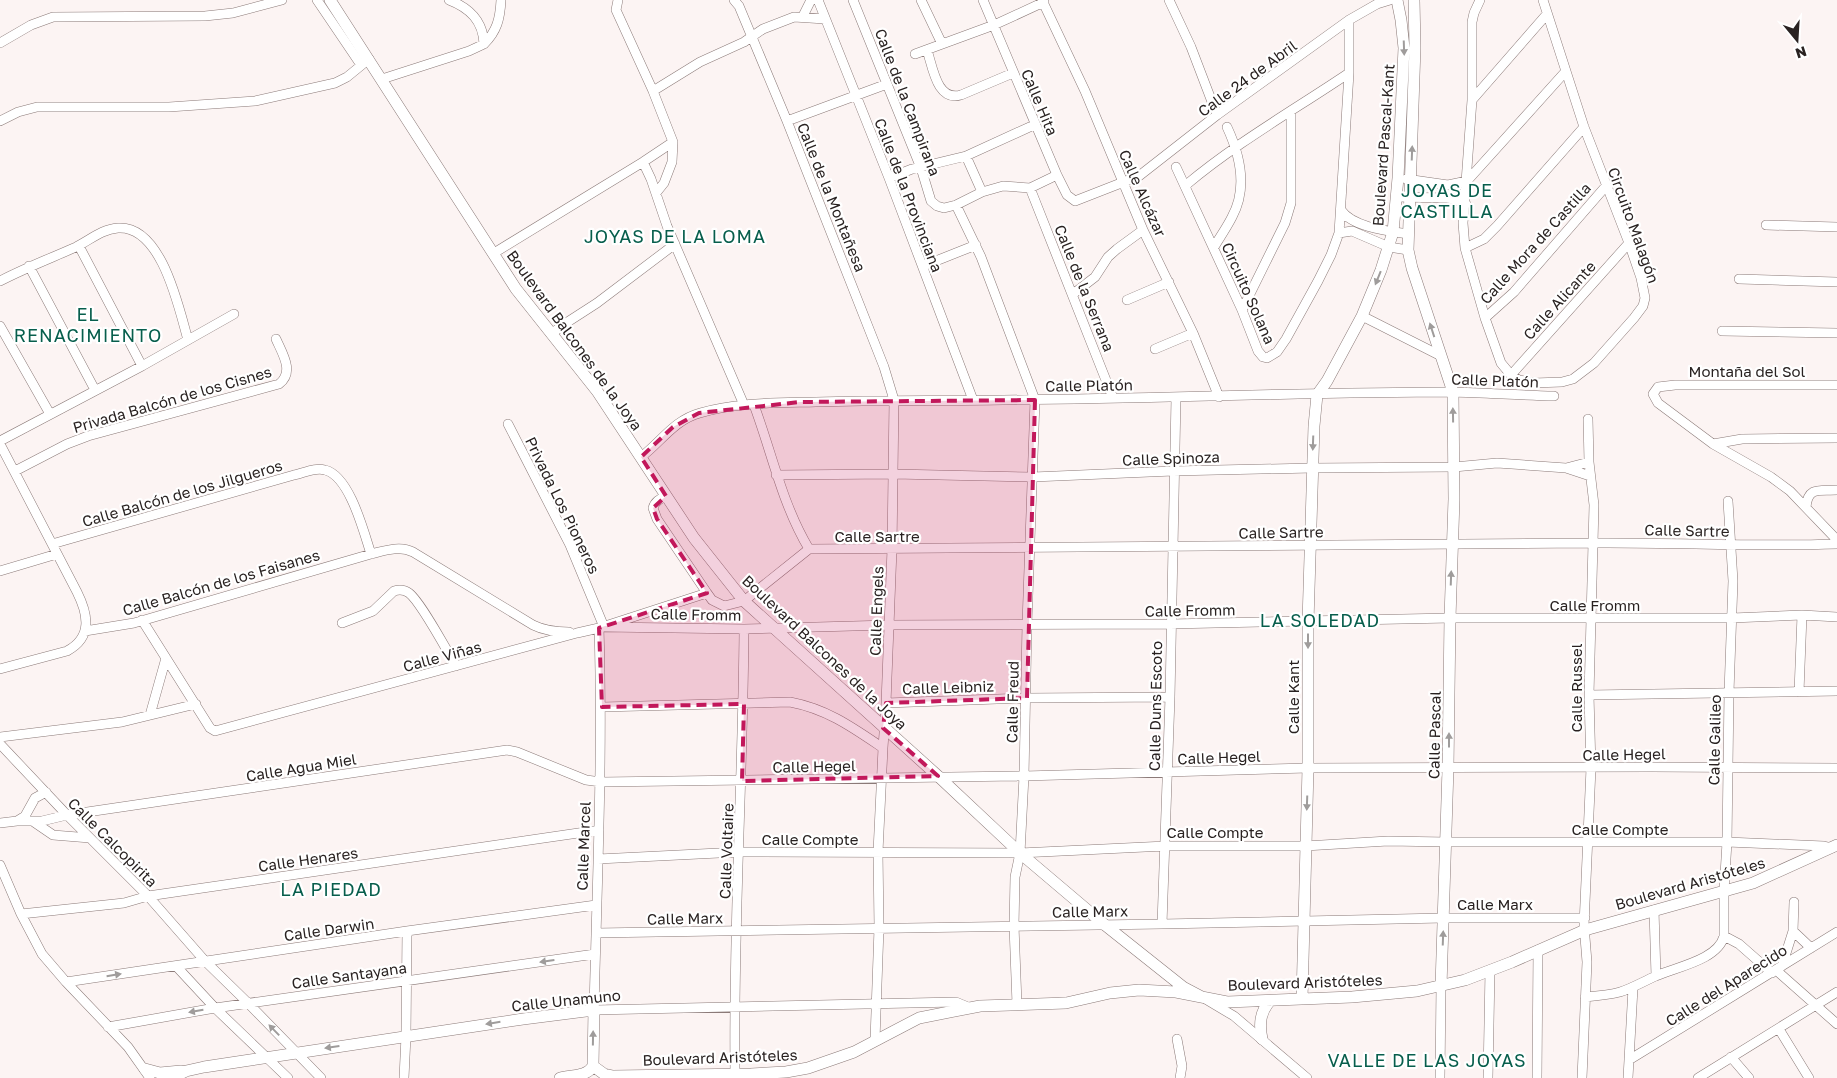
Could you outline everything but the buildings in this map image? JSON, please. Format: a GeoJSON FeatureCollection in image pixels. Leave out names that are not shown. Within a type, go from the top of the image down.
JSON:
{"type":"FeatureCollection","features":[{"type":"Feature","properties":{"kind":"street"},"geometry":{"type":"LineString","coordinates":[[0,43],[31,25],[53,18],[205,16],[233,13],[282,0]]}},
{"type":"Feature","properties":{"kind":"street","name":"Boulevard Balcones de la Joya"},"geometry":{"type":"LineString","coordinates":[[317,0],[365,62],[382,79],[516,289],[597,391],[694,538],[744,601],[938,776],[1020,853],[1105,925],[1185,988],[1234,1016],[1307,1078]]}},
{"type":"Feature","properties":{"kind":"street","name":"Boulevard Balcones de la Joya"},"geometry":{"type":"LineString","coordinates":[[330,0],[365,62]]}},
{"type":"Feature","properties":{"kind":"street"},"geometry":{"type":"LineString","coordinates":[[449,0],[465,2],[478,20],[484,36],[484,44]]}},
{"type":"Feature","properties":{"kind":"street"},"geometry":{"type":"LineString","coordinates":[[382,79],[469,51],[484,44],[498,26],[501,0]]}},
{"type":"Feature","properties":{"kind":"street"},"geometry":{"type":"LineString","coordinates":[[618,0],[616,10],[653,91],[673,142],[672,162],[664,183],[656,193]]}},
{"type":"Feature","properties":{"kind":"street"},"geometry":{"type":"LineString","coordinates":[[802,16],[811,0]]}},
{"type":"Feature","properties":{"kind":"street","name":"Calle de la Provinciana"},"geometry":{"type":"LineString","coordinates":[[818,0],[889,178],[973,400]]}},
{"type":"Feature","properties":{"kind":"street","name":"Calle de la Campirana"},"geometry":{"type":"LineString","coordinates":[[853,0],[921,168],[931,200],[937,206],[944,208],[956,205]]}},
{"type":"Feature","properties":{"kind":"street"},"geometry":{"type":"LineString","coordinates":[[920,0],[942,44]]}},
{"type":"Feature","properties":{"kind":"street","name":"Calle Hita"},"geometry":{"type":"LineString","coordinates":[[982,0],[1057,175],[1072,200],[1084,199]]}},
{"type":"Feature","properties":{"kind":"street"},"geometry":{"type":"LineString","coordinates":[[1169,0],[1192,47],[1217,115]]}},
{"type":"Feature","properties":{"kind":"street","name":"Calle 24 de Abril"},"geometry":{"type":"LineString","coordinates":[[1084,199],[1123,181],[1139,176],[1217,115],[1349,20],[1377,4],[1390,0]]}},
{"type":"Feature","properties":{"kind":"street","name":"Boulevard Pascal-Kant"},"geometry":{"type":"LineString","coordinates":[[1317,394],[1327,382],[1362,316],[1393,232],[1397,198],[1404,48],[1402,20],[1397,0]]}},
{"type":"Feature","properties":{"kind":"street","name":"Boulevard Pascal-Kant"},"geometry":{"type":"LineString","coordinates":[[1414,0],[1415,47],[1412,180],[1408,250],[1412,268],[1453,392]]}},
{"type":"Feature","properties":{"kind":"street"},"geometry":{"type":"LineString","coordinates":[[1480,0],[1472,22],[1472,100],[1466,204],[1463,223],[1464,248],[1501,363],[1511,375]]}},
{"type":"Feature","properties":{"kind":"street","name":"Circuito Malagón"},"geometry":{"type":"LineString","coordinates":[[1511,375],[1519,380],[1534,383],[1551,384],[1573,379],[1594,363],[1643,306],[1645,298],[1641,278],[1584,127],[1543,0]]}},
{"type":"Feature","properties":{"kind":"street"},"geometry":{"type":"LineString","coordinates":[[915,54],[994,25],[1043,1]]}},
{"type":"Feature","properties":{"kind":"street","name":"Calle Alcázar"},"geometry":{"type":"LineString","coordinates":[[1043,1],[1085,91],[1144,230],[1193,333],[1219,397]]}},
{"type":"Feature","properties":{"kind":"street","name":"Calle de la Montañesa"},"geometry":{"type":"LineString","coordinates":[[736,3],[787,122],[884,367],[894,400]]}},
{"type":"Feature","properties":{"kind":"street"},"geometry":{"type":"LineString","coordinates":[[1472,100],[1547,14]]}},
{"type":"Feature","properties":{"kind":"street"},"geometry":{"type":"LineString","coordinates":[[653,91],[700,62],[752,37],[763,29],[794,17],[802,16],[825,19]]}},
{"type":"Feature","properties":{"kind":"street","name":"Circuito Solana"},"geometry":{"type":"LineString","coordinates":[[1176,167],[1186,185],[1192,203],[1214,247],[1261,355],[1267,358],[1277,352],[1286,339],[1331,255],[1339,233],[1349,73],[1349,20]]}},
{"type":"Feature","properties":{"kind":"street"},"geometry":{"type":"LineString","coordinates":[[927,50],[941,90],[948,96],[954,97],[1013,73]]}},
{"type":"Feature","properties":{"kind":"street"},"geometry":{"type":"LineString","coordinates":[[0,121],[18,112],[37,107],[169,107],[255,101],[335,83],[348,77],[365,62]]}},
{"type":"Feature","properties":{"kind":"street"},"geometry":{"type":"LineString","coordinates":[[1398,178],[1448,185],[1466,181],[1566,71]]}},
{"type":"Feature","properties":{"kind":"street"},"geometry":{"type":"LineString","coordinates":[[1186,185],[1236,147],[1349,73]]}},
{"type":"Feature","properties":{"kind":"street"},"geometry":{"type":"LineString","coordinates":[[787,122],[887,84]]}},
{"type":"Feature","properties":{"kind":"street"},"geometry":{"type":"LineString","coordinates":[[1242,310],[1285,223],[1291,203],[1290,112]]}},
{"type":"Feature","properties":{"kind":"street"},"geometry":{"type":"LineString","coordinates":[[889,178],[912,169],[966,156],[1034,125]]}},
{"type":"Feature","properties":{"kind":"street"},"geometry":{"type":"LineString","coordinates":[[1214,247],[1233,216],[1238,203],[1240,188],[1241,170],[1236,147],[1227,127]]}},
{"type":"Feature","properties":{"kind":"street"},"geometry":{"type":"LineString","coordinates":[[1464,248],[1484,239],[1497,226],[1584,127]]}},
{"type":"Feature","properties":{"kind":"street"},"geometry":{"type":"LineString","coordinates":[[494,253],[673,142]]}},
{"type":"Feature","properties":{"kind":"street"},"geometry":{"type":"LineString","coordinates":[[966,156],[982,192]]}},
{"type":"Feature","properties":{"kind":"street"},"geometry":{"type":"LineString","coordinates":[[643,162],[675,244],[749,405],[796,528],[809,550],[744,601],[724,606],[712,600],[654,513],[654,505],[657,500],[666,496]]}},
{"type":"Feature","properties":{"kind":"street"},"geometry":{"type":"LineString","coordinates":[[1035,400],[976,245],[956,205],[982,192],[1004,186],[1030,188],[1057,175]]}},
{"type":"Feature","properties":{"kind":"street","name":"Calle Mora de Castilla"},"geometry":{"type":"LineString","coordinates":[[1485,318],[1514,292],[1606,186]]}},
{"type":"Feature","properties":{"kind":"street","name":"Calle de la Serrana"},"geometry":{"type":"LineString","coordinates":[[1030,188],[1113,398]]}},
{"type":"Feature","properties":{"kind":"street"},"geometry":{"type":"LineString","coordinates":[[1397,198],[1447,198],[1466,204]]}},
{"type":"Feature","properties":{"kind":"street"},"geometry":{"type":"LineString","coordinates":[[1341,210],[1352,221],[1408,234]]}},
{"type":"Feature","properties":{"kind":"street"},"geometry":{"type":"LineString","coordinates":[[1766,225],[1837,227]]}},
{"type":"Feature","properties":{"kind":"street"},"geometry":{"type":"LineString","coordinates":[[0,281],[29,266],[79,246],[97,235],[116,228],[132,230],[156,251],[169,275],[188,340]]}},
{"type":"Feature","properties":{"kind":"street"},"geometry":{"type":"LineString","coordinates":[[1073,294],[1095,276],[1108,257],[1144,230]]}},
{"type":"Feature","properties":{"kind":"street"},"geometry":{"type":"LineString","coordinates":[[1339,233],[1352,231],[1389,247],[1408,250]]}},
{"type":"Feature","properties":{"kind":"street","name":"Calle Alicante"},"geometry":{"type":"LineString","coordinates":[[1511,375],[1628,243]]}},
{"type":"Feature","properties":{"kind":"street"},"geometry":{"type":"LineString","coordinates":[[551,334],[598,303],[675,244]]}},
{"type":"Feature","properties":{"kind":"street"},"geometry":{"type":"LineString","coordinates":[[923,266],[976,245]]}},
{"type":"Feature","properties":{"kind":"street"},"geometry":{"type":"LineString","coordinates":[[79,246],[142,366]]}},
{"type":"Feature","properties":{"kind":"street"},"geometry":{"type":"LineString","coordinates":[[29,266],[95,390]]}},
{"type":"Feature","properties":{"kind":"street"},"geometry":{"type":"LineString","coordinates":[[1739,279],[1837,282]]}},
{"type":"Feature","properties":{"kind":"street"},"geometry":{"type":"LineString","coordinates":[[1127,300],[1169,282]]}},
{"type":"Feature","properties":{"kind":"street"},"geometry":{"type":"LineString","coordinates":[[0,669],[67,652],[78,644],[85,631],[86,615],[84,606],[0,442],[234,314]]}},
{"type":"Feature","properties":{"kind":"street"},"geometry":{"type":"LineString","coordinates":[[1362,316],[1440,356]]}},
{"type":"Feature","properties":{"kind":"street"},"geometry":{"type":"LineString","coordinates":[[0,326],[50,414]]}},
{"type":"Feature","properties":{"kind":"street"},"geometry":{"type":"LineString","coordinates":[[1722,331],[1837,333]]}},
{"type":"Feature","properties":{"kind":"street"},"geometry":{"type":"LineString","coordinates":[[1155,349],[1193,333]]}},
{"type":"Feature","properties":{"kind":"street","name":"Privada Balcón de los Cisnes"},"geometry":{"type":"LineString","coordinates":[[15,471],[67,444],[88,436],[274,386],[283,381],[288,368],[276,339]]}},
{"type":"Feature","properties":{"kind":"street","name":"Montaña del Sol"},"geometry":{"type":"LineString","coordinates":[[1713,444],[1658,403],[1653,394],[1658,387],[1693,384],[1837,384]]}},
{"type":"Feature","properties":{"kind":"street","name":"Calle Platón"},"geometry":{"type":"LineString","coordinates":[[641,457],[658,444],[672,427],[681,420],[698,413],[749,405],[894,400],[1176,398],[1453,392],[1554,396]]}},
{"type":"Feature","properties":{"kind":"street","name":"Calle Pascal"},"geometry":{"type":"LineString","coordinates":[[1440,1078],[1447,842],[1454,467],[1453,392]]}},
{"type":"Feature","properties":{"kind":"street","name":"Calle Kant"},"geometry":{"type":"LineString","coordinates":[[1302,1000],[1308,768],[1308,622],[1312,468],[1317,394]]}},
{"type":"Feature","properties":{"kind":"street","name":"Calle Duns Escoto"},"geometry":{"type":"LineString","coordinates":[[1162,924],[1170,697],[1173,471],[1176,398]]}},
{"type":"Feature","properties":{"kind":"street","name":"Calle Engels"},"geometry":{"type":"LineString","coordinates":[[886,703],[894,474],[894,400]]}},
{"type":"Feature","properties":{"kind":"street","name":"Calle Freud"},"geometry":{"type":"LineString","coordinates":[[1017,1004],[1014,926],[1015,877],[1020,853],[1024,776],[1035,400]]}},
{"type":"Feature","properties":{"kind":"street","name":"Calle Russel"},"geometry":{"type":"LineString","coordinates":[[1582,1078],[1587,962],[1585,918],[1591,768],[1588,695],[1594,505],[1589,462],[1588,419]]}},
{"type":"Feature","properties":{"kind":"street","name":"Privada Los Pioneros"},"geometry":{"type":"LineString","coordinates":[[508,424],[570,545],[601,627]]}},
{"type":"Feature","properties":{"kind":"street"},"geometry":{"type":"LineString","coordinates":[[1713,444],[1749,439],[1837,438]]}},
{"type":"Feature","properties":{"kind":"street"},"geometry":{"type":"LineString","coordinates":[[1713,444],[1771,477],[1790,491],[1837,540]]}},
{"type":"Feature","properties":{"kind":"street","name":"Calle Spinoza"},"geometry":{"type":"LineString","coordinates":[[1566,468],[1589,462]]}},
{"type":"Feature","properties":{"kind":"street","name":"Calle Spinoza"},"geometry":{"type":"LineString","coordinates":[[776,475],[894,474],[1033,477],[1173,471],[1454,467],[1497,463],[1566,468],[1590,476]]}},
{"type":"Feature","properties":{"kind":"street","name":"Calle Balcón de los Jilgueros"},"geometry":{"type":"LineString","coordinates":[[52,544],[294,475],[320,470],[330,472],[347,491],[355,506],[371,554]]}},
{"type":"Feature","properties":{"kind":"street"},"geometry":{"type":"LineString","coordinates":[[1806,506],[1807,496],[1810,493],[1837,490]]}},
{"type":"Feature","properties":{"kind":"street","name":"Calle Galileo"},"geometry":{"type":"LineString","coordinates":[[1724,936],[1733,581],[1728,501]]}},
{"type":"Feature","properties":{"kind":"street","name":"Calle Sartre"},"geometry":{"type":"LineString","coordinates":[[809,550],[1172,548],[1310,545],[1452,546],[1593,543],[1793,546],[1837,544]]}},
{"type":"Feature","properties":{"kind":"street","name":"Calle Balcón de los Faisanes"},"geometry":{"type":"LineString","coordinates":[[85,631],[134,624],[142,620],[371,554],[401,548],[413,552],[542,629],[553,632],[577,632]]}},
{"type":"Feature","properties":{"kind":"street"},"geometry":{"type":"LineString","coordinates":[[0,571],[57,554]]}},
{"type":"Feature","properties":{"kind":"street"},"geometry":{"type":"LineString","coordinates":[[342,623],[373,612],[394,591],[407,592],[418,604],[456,666]]}},
{"type":"Feature","properties":{"kind":"street","name":"Calle Viñas"},"geometry":{"type":"LineString","coordinates":[[142,620],[210,728],[217,730],[601,627],[707,593]]}},
{"type":"Feature","properties":{"kind":"street"},"geometry":{"type":"LineString","coordinates":[[1799,692],[1802,615]]}},
{"type":"Feature","properties":{"kind":"street","name":"Calle Fromm"},"geometry":{"type":"LineString","coordinates":[[601,627],[773,628],[889,625],[1308,622],[1450,618],[1590,619],[1837,616]]}},
{"type":"Feature","properties":{"kind":"street","name":"Calle Marcel"},"geometry":{"type":"LineString","coordinates":[[593,1066],[596,905],[601,782],[601,627]]}},
{"type":"Feature","properties":{"kind":"street","name":"Calle Voltaire"},"geometry":{"type":"LineString","coordinates":[[735,1074],[734,1007],[742,781],[744,628]]}},
{"type":"Feature","properties":{"kind":"street"},"geometry":{"type":"LineString","coordinates":[[150,715],[166,658]]}},
{"type":"Feature","properties":{"kind":"street"},"geometry":{"type":"LineString","coordinates":[[1588,695],[1837,691]]}},
{"type":"Feature","properties":{"kind":"street","name":"Calle Leibniz"},"geometry":{"type":"LineString","coordinates":[[882,778],[883,728],[886,703],[1027,698],[1170,697]]}},
{"type":"Feature","properties":{"kind":"street"},"geometry":{"type":"LineString","coordinates":[[602,707],[744,704],[769,701],[790,702],[811,706],[832,716],[882,748]]}},
{"type":"Feature","properties":{"kind":"street"},"geometry":{"type":"LineString","coordinates":[[0,737],[106,724],[196,704]]}},
{"type":"Feature","properties":{"kind":"street","name":"Calle Calcopirita"},"geometry":{"type":"LineString","coordinates":[[0,744],[67,815],[148,896],[205,961],[320,1078]]}},
{"type":"Feature","properties":{"kind":"street","name":"Calle Agua Miel"},"geometry":{"type":"LineString","coordinates":[[0,823],[34,822],[67,815],[499,751],[517,752],[586,780],[601,782]]}},
{"type":"Feature","properties":{"kind":"street","name":"Calle Hegel"},"geometry":{"type":"LineString","coordinates":[[601,782],[1024,776],[1308,768],[1837,768]]}},
{"type":"Feature","properties":{"kind":"street"},"geometry":{"type":"LineString","coordinates":[[875,1040],[879,928],[878,852],[882,778]]}},
{"type":"Feature","properties":{"kind":"street"},"geometry":{"type":"LineString","coordinates":[[17,821],[26,816],[35,798],[46,792]]}},
{"type":"Feature","properties":{"kind":"street"},"geometry":{"type":"LineString","coordinates":[[34,822],[52,835],[90,838]]}},
{"type":"Feature","properties":{"kind":"street","name":"Calle Henares"},"geometry":{"type":"LineString","coordinates":[[21,914],[124,903],[148,896],[599,830]]}},
{"type":"Feature","properties":{"kind":"street","name":"Calle Compte"},"geometry":{"type":"LineString","coordinates":[[598,859],[739,852],[1020,853],[1166,846],[1305,846],[1388,841],[1727,842],[1834,846]]}},
{"type":"Feature","properties":{"kind":"street","name":"Boulevard Aristóteles"},"geometry":{"type":"LineString","coordinates":[[597,1078],[786,1072],[808,1068],[854,1052],[919,1018],[968,1007],[1066,1003],[1110,993],[1139,990],[1176,992],[1227,1002],[1302,1000],[1392,994],[1442,986],[1490,970],[1585,930],[1753,883],[1834,846]]}},
{"type":"Feature","properties":{"kind":"street"},"geometry":{"type":"LineString","coordinates":[[0,865],[21,914],[42,954],[128,1047],[147,1073],[186,1071]]}},
{"type":"Feature","properties":{"kind":"street"},"geometry":{"type":"LineString","coordinates":[[1777,970],[1793,931],[1794,902]]}},
{"type":"Feature","properties":{"kind":"street","name":"Calle Darwin"},"geometry":{"type":"LineString","coordinates":[[66,982],[596,905]]}},
{"type":"Feature","properties":{"kind":"street"},"geometry":{"type":"LineString","coordinates":[[1654,910],[1656,976]]}},
{"type":"Feature","properties":{"kind":"street","name":"Calle Marx"},"geometry":{"type":"LineString","coordinates":[[596,933],[1444,918],[1585,918]]}},
{"type":"Feature","properties":{"kind":"street"},"geometry":{"type":"LineString","coordinates":[[404,1078],[407,931]]}},
{"type":"Feature","properties":{"kind":"street"},"geometry":{"type":"LineString","coordinates":[[1793,931],[1811,948]]}},
{"type":"Feature","properties":{"kind":"street","name":"Calle del Aparecido"},"geometry":{"type":"LineString","coordinates":[[1629,1060],[1837,932]]}},
{"type":"Feature","properties":{"kind":"street"},"geometry":{"type":"LineString","coordinates":[[1585,998],[1617,993],[1633,988],[1656,976],[1697,960],[1719,947],[1724,936],[1777,970],[1837,1024]]}},
{"type":"Feature","properties":{"kind":"street"},"geometry":{"type":"LineString","coordinates":[[1536,1078],[1538,950]]}},
{"type":"Feature","properties":{"kind":"street","name":"Calle Santayana"},"geometry":{"type":"LineString","coordinates":[[108,1027],[248,1003],[595,954]]}},
{"type":"Feature","properties":{"kind":"street"},"geometry":{"type":"LineString","coordinates":[[176,966],[215,1008],[288,1078]]}},
{"type":"Feature","properties":{"kind":"street"},"geometry":{"type":"LineString","coordinates":[[1488,1078],[1490,970]]}},
{"type":"Feature","properties":{"kind":"street"},"geometry":{"type":"LineString","coordinates":[[1628,1078],[1633,988]]}},
{"type":"Feature","properties":{"kind":"street"},"geometry":{"type":"LineString","coordinates":[[1698,1078],[1837,992]]}},
{"type":"Feature","properties":{"kind":"street"},"geometry":{"type":"LineString","coordinates":[[1262,1039],[1261,1017],[1263,1009],[1270,1000]]}},
{"type":"Feature","properties":{"kind":"street","name":"Calle Unamuno"},"geometry":{"type":"LineString","coordinates":[[172,1078],[186,1071],[268,1057],[594,1010],[956,1002],[968,1007]]}},
{"type":"Feature","properties":{"kind":"street"},"geometry":{"type":"LineString","coordinates":[[1779,1029],[1809,1078]]}},
{"type":"Feature","properties":{"kind":"street"},"geometry":{"type":"LineString","coordinates":[[1177,1039],[1182,1066],[1180,1078]]}},
{"type":"Feature","properties":{"kind":"street"},"geometry":{"type":"LineString","coordinates":[[1731,1057],[1749,1078]]}},
{"type":"Feature","properties":{"kind":"street"},"geometry":{"type":"LineString","coordinates":[[560,1078],[585,1074],[593,1066]]}},
{"type":"Feature","properties":{"kind":"street","name":"Boulevard Aristóteles"},"geometry":{"type":"LineString","coordinates":[[593,1066],[604,1074],[615,1077]]}},
{"type":"Feature","properties":{"kind":"highlighted area"},"geometry":{"type":"Polygon","coordinates":[[[1035,400],[1027,698],[886,703],[883,728],[938,776],[742,781],[744,704],[602,707],[599,628],[707,593],[657,519],[653,508],[666,496],[641,457],[673,427],[699,413],[800,402],[1035,400]]]}},
{"type":"Feature","properties":{"kind":"district","name":"JOYAS DE CASTILLA"},"geometry":{"type":"Point","coordinates":[1447,200]}},
{"type":"Feature","properties":{"kind":"district","name":"JOYAS DE LA LOMA"},"geometry":{"type":"Point","coordinates":[675,236]}},
{"type":"Feature","properties":{"kind":"district","name":"EL RENACIMIENTO"},"geometry":{"type":"Point","coordinates":[88,324]}},
{"type":"Feature","properties":{"kind":"district","name":"LA SOLEDAD"},"geometry":{"type":"Point","coordinates":[1320,620]}},
{"type":"Feature","properties":{"kind":"district","name":"LA PIEDAD"},"geometry":{"type":"Point","coordinates":[331,889]}},
{"type":"Feature","properties":{"kind":"district","name":"VALLE DE LAS JOYAS"},"geometry":{"type":"Point","coordinates":[1427,1060]}}]}
